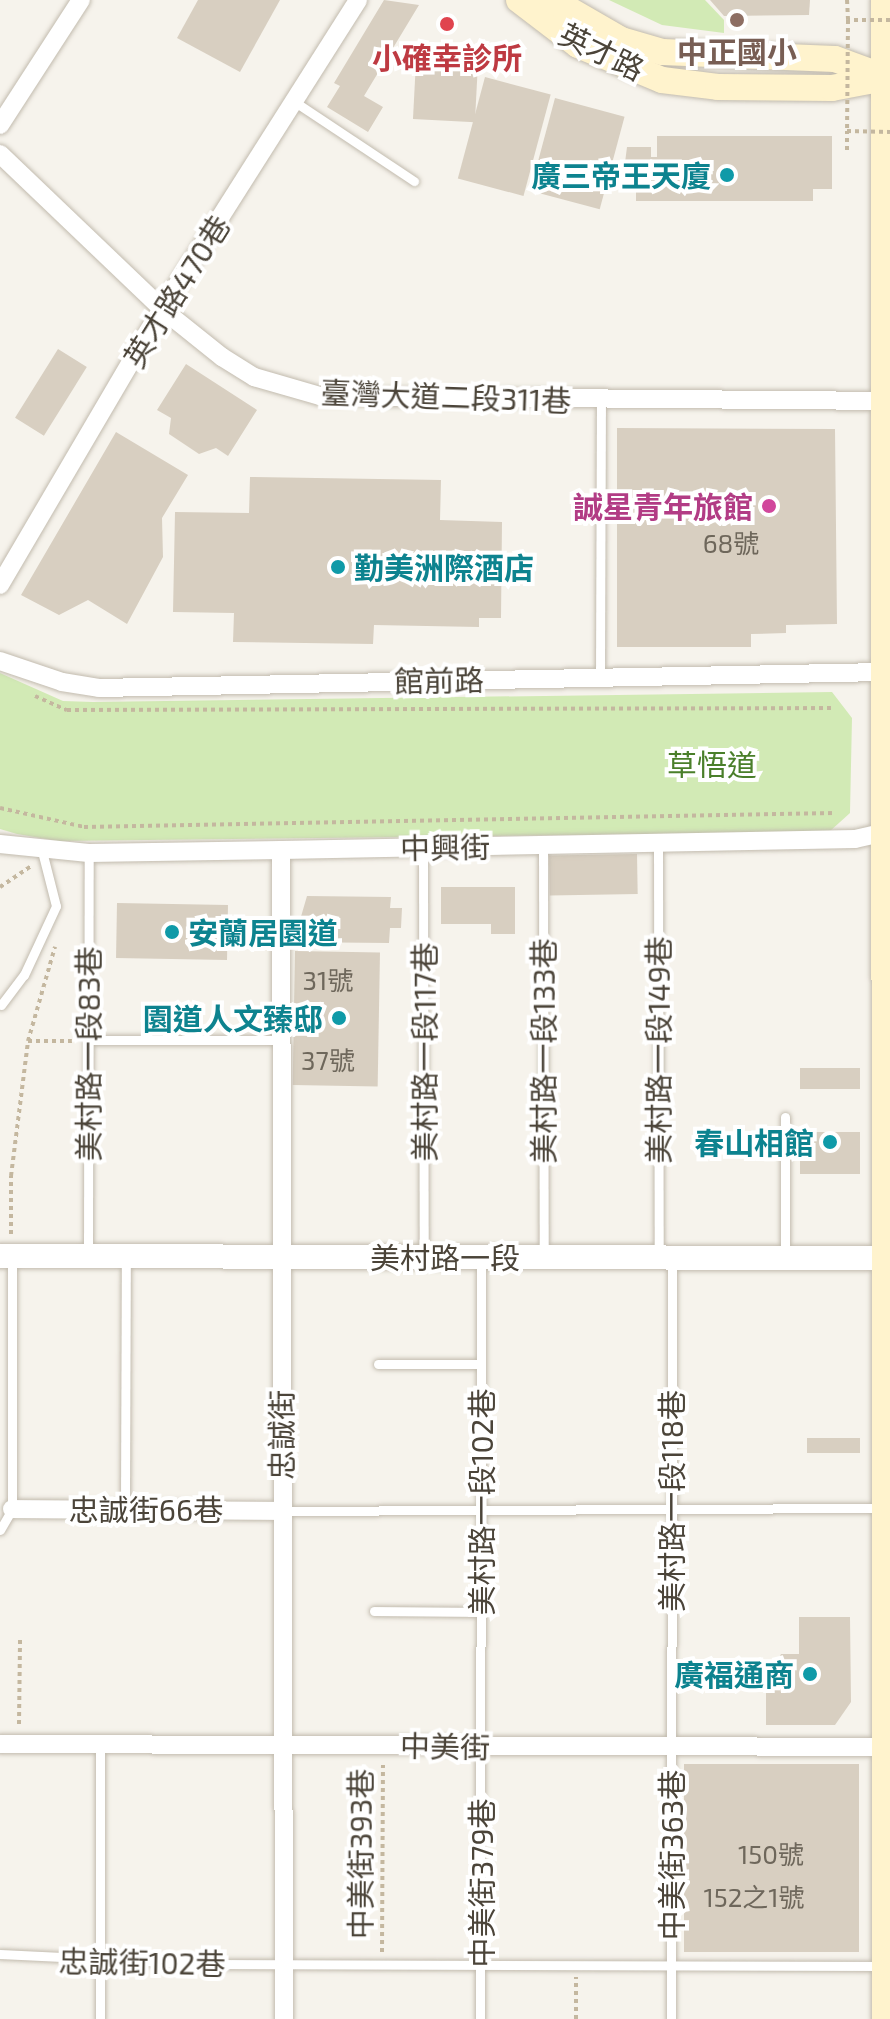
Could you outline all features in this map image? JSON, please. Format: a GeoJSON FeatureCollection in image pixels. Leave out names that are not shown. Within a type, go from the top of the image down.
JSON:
{"type":"FeatureCollection","features":[{"type":"Feature","properties":{"kind":"main road","name":"英才路"},"geometry":{"type":"LineString","coordinates":[[519,0],[578,45],[662,80],[718,87],[832,88],[887,77]]}},
{"type":"Feature","properties":{"kind":"main road","name":"英才路"},"geometry":{"type":"LineString","coordinates":[[552,0],[621,40],[662,52],[835,59],[887,77]]}},
{"type":"Feature","properties":{"kind":"main road"},"geometry":{"type":"LineString","coordinates":[[884,0],[887,77],[886,401],[881,672],[887,1036],[888,1966],[885,2019]]}},
{"type":"Feature","properties":{"kind":"street"},"geometry":{"type":"LineString","coordinates":[[0,125],[81,0]]}},
{"type":"Feature","properties":{"kind":"street","name":"英才路470巷"},"geometry":{"type":"LineString","coordinates":[[0,585],[162,309],[358,0]]}},
{"type":"Feature","properties":{"kind":"street","name":"臺灣大道二段311巷"},"geometry":{"type":"LineString","coordinates":[[0,154],[162,309],[254,377],[320,396],[886,401]]}},
{"type":"Feature","properties":{"kind":"street","name":"館前路"},"geometry":{"type":"LineString","coordinates":[[0,661],[99,688],[881,672]]}},
{"type":"Feature","properties":{"kind":"street","name":"中興街"},"geometry":{"type":"LineString","coordinates":[[0,844],[42,851],[89,853],[855,839],[886,831]]}},
{"type":"Feature","properties":{"kind":"street","name":"忠誠街"},"geometry":{"type":"LineString","coordinates":[[281,850],[284,2019]]}},
{"type":"Feature","properties":{"kind":"street","name":"美村路一段"},"geometry":{"type":"LineString","coordinates":[[6,1256],[887,1258]]}},
{"type":"Feature","properties":{"kind":"street","name":"忠誠街66巷"},"geometry":{"type":"LineString","coordinates":[[12,1509],[125,1507],[281,1511]]}},
{"type":"Feature","properties":{"kind":"street","name":"中美街"},"geometry":{"type":"LineString","coordinates":[[9,1744],[887,1747]]}},
{"type":"Feature","properties":{"kind":"lane"},"geometry":{"type":"LineString","coordinates":[[295,102],[414,181]]}},
{"type":"Feature","properties":{"kind":"lane"},"geometry":{"type":"LineString","coordinates":[[600,676],[601,400]]}},
{"type":"Feature","properties":{"kind":"lane","name":"美村路一段149巷"},"geometry":{"type":"LineString","coordinates":[[658,843],[665,1257]]}},
{"type":"Feature","properties":{"kind":"lane","name":"美村路一段133巷"},"geometry":{"type":"LineString","coordinates":[[543,845],[544,1257]]}},
{"type":"Feature","properties":{"kind":"lane","name":"美村路一段117巷"},"geometry":{"type":"LineString","coordinates":[[423,847],[424,1257]]}},
{"type":"Feature","properties":{"kind":"lane"},"geometry":{"type":"LineString","coordinates":[[1,1005],[24,975],[56,906],[42,851]]}},
{"type":"Feature","properties":{"kind":"lane","name":"美村路一段83巷"},"geometry":{"type":"LineString","coordinates":[[88,1256],[89,853]]}},
{"type":"Feature","properties":{"kind":"lane"},"geometry":{"type":"LineString","coordinates":[[88,1040],[281,1040]]}},
{"type":"Feature","properties":{"kind":"lane"},"geometry":{"type":"LineString","coordinates":[[785,1117],[785,1257]]}},
{"type":"Feature","properties":{"kind":"lane"},"geometry":{"type":"LineString","coordinates":[[0,1530],[12,1509],[6,1256]]}},
{"type":"Feature","properties":{"kind":"lane"},"geometry":{"type":"LineString","coordinates":[[125,1507],[126,1256]]}},
{"type":"Feature","properties":{"kind":"lane","name":"美村路一段102巷"},"geometry":{"type":"LineString","coordinates":[[481,1257],[482,1746]]}},
{"type":"Feature","properties":{"kind":"lane","name":"美村路一段118巷"},"geometry":{"type":"LineString","coordinates":[[665,1257],[671,1510],[671,1746]]}},
{"type":"Feature","properties":{"kind":"lane"},"geometry":{"type":"LineString","coordinates":[[378,1364],[481,1364]]}},
{"type":"Feature","properties":{"kind":"lane"},"geometry":{"type":"LineString","coordinates":[[281,1511],[671,1510],[886,1516]]}},
{"type":"Feature","properties":{"kind":"lane"},"geometry":{"type":"LineString","coordinates":[[374,1611],[482,1612]]}},
{"type":"Feature","properties":{"kind":"lane"},"geometry":{"type":"LineString","coordinates":[[100,1744],[100,2019]]}},
{"type":"Feature","properties":{"kind":"lane","name":"中美街379巷"},"geometry":{"type":"LineString","coordinates":[[480,2019],[482,1746]]}},
{"type":"Feature","properties":{"kind":"lane","name":"中美街363巷"},"geometry":{"type":"LineString","coordinates":[[671,1746],[671,2019]]}},
{"type":"Feature","properties":{"kind":"lane","name":"忠誠街102巷"},"geometry":{"type":"LineString","coordinates":[[0,1954],[101,1963],[888,1966]]}},
{"type":"Feature","properties":{"kind":"path"},"geometry":{"type":"LineString","coordinates":[[847,0],[847,150]]}},
{"type":"Feature","properties":{"kind":"path"},"geometry":{"type":"LineString","coordinates":[[848,20],[890,20]]}},
{"type":"Feature","properties":{"kind":"path"},"geometry":{"type":"LineString","coordinates":[[847,131],[890,132]]}},
{"type":"Feature","properties":{"kind":"path"},"geometry":{"type":"LineString","coordinates":[[27,692],[67,710],[835,708]]}},
{"type":"Feature","properties":{"kind":"path"},"geometry":{"type":"LineString","coordinates":[[0,808],[84,827],[835,813]]}},
{"type":"Feature","properties":{"kind":"path"},"geometry":{"type":"LineString","coordinates":[[0,887],[20,879],[42,851]]}},
{"type":"Feature","properties":{"kind":"path"},"geometry":{"type":"LineString","coordinates":[[6,1256],[11,1176],[28,1041],[57,942],[56,906]]}},
{"type":"Feature","properties":{"kind":"path"},"geometry":{"type":"LineString","coordinates":[[28,1041],[88,1040]]}},
{"type":"Feature","properties":{"kind":"path"},"geometry":{"type":"LineString","coordinates":[[9,1744],[20,1639]]}},
{"type":"Feature","properties":{"kind":"path","name":"中美街393巷"},"geometry":{"type":"LineString","coordinates":[[382,1963],[383,1745]]}},
{"type":"Feature","properties":{"kind":"path"},"geometry":{"type":"LineString","coordinates":[[576,1964],[576,2019]]}},
{"type":"Feature","properties":{"kind":"green space"},"geometry":{"type":"Polygon","coordinates":[[[609,0],[705,0],[724,20],[724,33],[662,25],[609,0]]]}},
{"type":"Feature","properties":{"kind":"green space","name":"草悟道"},"geometry":{"type":"Polygon","coordinates":[[[0,673],[63,701],[93,702],[832,692],[852,718],[850,813],[829,832],[58,841],[0,829],[0,673]]]}},
{"type":"Feature","properties":{"kind":"building"},"geometry":{"type":"Polygon","coordinates":[[[198,0],[280,0],[240,72],[177,38],[198,0]]]}},
{"type":"Feature","properties":{"kind":"building"},"geometry":{"type":"Polygon","coordinates":[[[384,0],[419,5],[364,96],[383,107],[368,132],[327,107],[340,86],[334,83],[384,0]]]}},
{"type":"Feature","properties":{"kind":"building"},"geometry":{"type":"Polygon","coordinates":[[[710,0],[810,0],[809,15],[724,16],[710,0]]]}},
{"type":"Feature","properties":{"kind":"building"},"geometry":{"type":"Polygon","coordinates":[[[417,42],[479,45],[475,122],[413,119],[417,42]]]}},
{"type":"Feature","properties":{"kind":"building"},"geometry":{"type":"Polygon","coordinates":[[[485,77],[551,95],[524,196],[458,178],[485,77]]]}},
{"type":"Feature","properties":{"kind":"building"},"geometry":{"type":"Polygon","coordinates":[[[555,98],[625,117],[600,209],[530,191],[555,98]]]}},
{"type":"Feature","properties":{"kind":"building","name":"廣三帝王天廈"},"geometry":{"type":"Polygon","coordinates":[[[657,136],[832,136],[832,189],[813,189],[813,201],[636,201],[636,186],[622,186],[627,147],[651,147],[651,157],[657,157],[657,136]]]}},
{"type":"Feature","properties":{"kind":"building"},"geometry":{"type":"Polygon","coordinates":[[[58,349],[87,367],[44,436],[15,418],[58,349]]]}},
{"type":"Feature","properties":{"kind":"building"},"geometry":{"type":"Polygon","coordinates":[[[186,364],[257,410],[228,456],[216,448],[199,454],[169,434],[171,418],[157,410],[186,364]]]}},
{"type":"Feature","properties":{"kind":"building"},"geometry":{"type":"Polygon","coordinates":[[[617,428],[835,429],[837,624],[786,625],[786,633],[751,634],[751,647],[617,647],[617,428]]]}},
{"type":"Feature","properties":{"kind":"building"},"geometry":{"type":"Polygon","coordinates":[[[116,432],[188,475],[162,518],[163,557],[127,624],[88,600],[59,615],[21,595],[116,432]]]}},
{"type":"Feature","properties":{"kind":"building","name":"勤美洲際酒店"},"geometry":{"type":"Polygon","coordinates":[[[250,477],[441,480],[440,520],[502,522],[501,618],[479,618],[479,627],[374,625],[373,644],[233,642],[234,613],[173,612],[175,512],[249,513],[250,477]]]}},
{"type":"Feature","properties":{"kind":"building"},"geometry":{"type":"Polygon","coordinates":[[[637,854],[638,894],[550,896],[549,856],[637,854]]]}},
{"type":"Feature","properties":{"kind":"building"},"geometry":{"type":"Polygon","coordinates":[[[441,887],[515,887],[515,934],[491,934],[491,924],[441,924],[441,887]]]}},
{"type":"Feature","properties":{"kind":"building"},"geometry":{"type":"Polygon","coordinates":[[[307,896],[391,897],[390,908],[402,908],[401,928],[390,928],[389,943],[286,942],[286,920],[300,920],[307,896]]]}},
{"type":"Feature","properties":{"kind":"building","name":"安蘭居園道"},"geometry":{"type":"Polygon","coordinates":[[[117,903],[228,905],[227,960],[116,958],[117,903]]]}},
{"type":"Feature","properties":{"kind":"building","name":"園道人文臻邸"},"geometry":{"type":"Polygon","coordinates":[[[295,951],[380,952],[378,1086],[293,1085],[295,951]]]}},
{"type":"Feature","properties":{"kind":"building"},"geometry":{"type":"Polygon","coordinates":[[[800,1068],[860,1068],[860,1089],[800,1089],[800,1068]]]}},
{"type":"Feature","properties":{"kind":"building"},"geometry":{"type":"Polygon","coordinates":[[[800,1132],[860,1132],[860,1174],[800,1174],[800,1132]]]}},
{"type":"Feature","properties":{"kind":"building"},"geometry":{"type":"Polygon","coordinates":[[[807,1438],[860,1438],[860,1453],[807,1453],[807,1438]]]}},
{"type":"Feature","properties":{"kind":"building","name":"廣福通商"},"geometry":{"type":"Polygon","coordinates":[[[799,1617],[850,1617],[851,1702],[835,1725],[766,1725],[766,1683],[781,1654],[799,1654],[799,1617]]]}},
{"type":"Feature","properties":{"kind":"building"},"geometry":{"type":"Polygon","coordinates":[[[684,1764],[859,1764],[859,1952],[684,1952],[684,1764]]]}},
{"type":"Feature","properties":{"kind":"place","name":"中正國小"},"geometry":{"type":"Point","coordinates":[737,20]}},
{"type":"Feature","properties":{"kind":"place","name":"小確幸診所"},"geometry":{"type":"Point","coordinates":[447,24]}},
{"type":"Feature","properties":{"kind":"place","name":"廣三帝王天廈"},"geometry":{"type":"Point","coordinates":[727,175]}},
{"type":"Feature","properties":{"kind":"place","name":"誠星青年旅館"},"geometry":{"type":"Point","coordinates":[769,506]}},
{"type":"Feature","properties":{"kind":"place","name":"勤美洲際酒店"},"geometry":{"type":"Point","coordinates":[338,567]}},
{"type":"Feature","properties":{"kind":"place","name":"安蘭居園道"},"geometry":{"type":"Point","coordinates":[172,932]}},
{"type":"Feature","properties":{"kind":"place","name":"園道人文臻邸"},"geometry":{"type":"Point","coordinates":[339,1018]}},
{"type":"Feature","properties":{"kind":"place","name":"春山相館"},"geometry":{"type":"Point","coordinates":[830,1142]}},
{"type":"Feature","properties":{"kind":"place","name":"廣福通商"},"geometry":{"type":"Point","coordinates":[810,1674]}}]}
